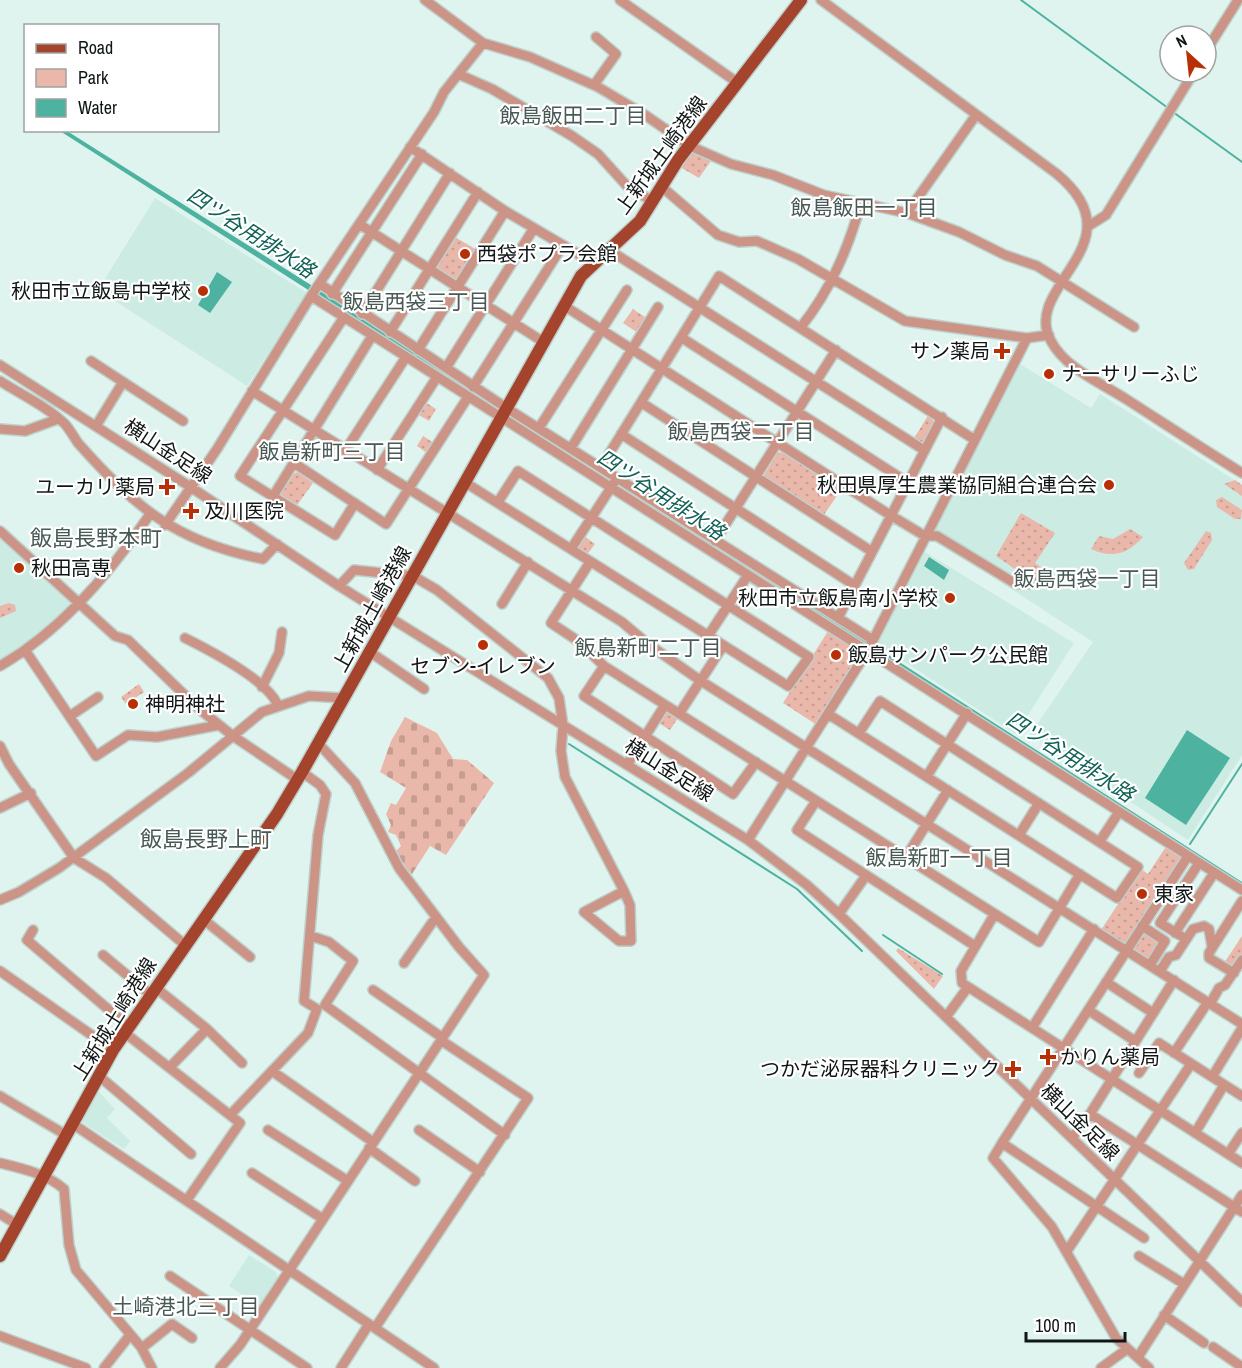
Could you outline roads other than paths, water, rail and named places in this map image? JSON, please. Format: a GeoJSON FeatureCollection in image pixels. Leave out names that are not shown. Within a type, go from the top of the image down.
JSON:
{"type":"FeatureCollection","features":[{"type":"Feature","properties":{"kind":"main road","name":"上新城土崎港線"},"geometry":{"type":"LineString","coordinates":[[0,1256],[113,1050],[300,776],[506,414],[563,305],[581,276],[640,221],[678,160],[801,0]]}},
{"type":"Feature","properties":{"kind":"street"},"geometry":{"type":"LineString","coordinates":[[425,0],[483,43],[530,57],[594,85],[645,115],[690,146],[731,164],[773,176],[824,195],[907,213],[959,232],[1005,255],[1038,266],[1134,327]]}},
{"type":"Feature","properties":{"kind":"street"},"geometry":{"type":"LineString","coordinates":[[620,0],[738,83]]}},
{"type":"Feature","properties":{"kind":"street"},"geometry":{"type":"LineString","coordinates":[[821,0],[1067,183],[1083,204],[1088,227],[1080,254],[1048,308],[1046,323],[1049,335],[1061,355],[1074,366],[1242,473]]}},
{"type":"Feature","properties":{"kind":"street"},"geometry":{"type":"LineString","coordinates":[[1218,32],[1238,0]]}},
{"type":"Feature","properties":{"kind":"street"},"geometry":{"type":"LineString","coordinates":[[594,85],[616,54],[596,37]]}},
{"type":"Feature","properties":{"kind":"street"},"geometry":{"type":"LineString","coordinates":[[165,525],[189,486],[217,449],[315,290],[458,74],[483,43]]}},
{"type":"Feature","properties":{"kind":"street"},"geometry":{"type":"LineString","coordinates":[[458,74],[492,89],[581,142],[597,154],[627,186],[652,201]]}},
{"type":"Feature","properties":{"kind":"street"},"geometry":{"type":"LineString","coordinates":[[1088,227],[1106,215],[1187,84]]}},
{"type":"Feature","properties":{"kind":"street"},"geometry":{"type":"LineString","coordinates":[[907,213],[976,115]]}},
{"type":"Feature","properties":{"kind":"street"},"geometry":{"type":"LineString","coordinates":[[410,147],[506,211],[584,257]]}},
{"type":"Feature","properties":{"kind":"street"},"geometry":{"type":"LineString","coordinates":[[332,294],[422,154]]}},
{"type":"Feature","properties":{"kind":"street"},"geometry":{"type":"LineString","coordinates":[[362,314],[450,173]]}},
{"type":"Feature","properties":{"kind":"street"},"geometry":{"type":"LineString","coordinates":[[662,187],[718,235],[739,242],[757,241],[834,278],[905,321],[1027,338],[1049,335]]}},
{"type":"Feature","properties":{"kind":"street"},"geometry":{"type":"LineString","coordinates":[[390,332],[478,192]]}},
{"type":"Feature","properties":{"kind":"street"},"geometry":{"type":"LineString","coordinates":[[801,327],[821,302],[846,255],[861,203]]}},
{"type":"Feature","properties":{"kind":"street"},"geometry":{"type":"LineString","coordinates":[[418,350],[506,211]]}},
{"type":"Feature","properties":{"kind":"street"},"geometry":{"type":"LineString","coordinates":[[359,224],[545,343]]}},
{"type":"Feature","properties":{"kind":"street"},"geometry":{"type":"LineString","coordinates":[[446,368],[534,228]]}},
{"type":"Feature","properties":{"kind":"street"},"geometry":{"type":"LineString","coordinates":[[473,387],[563,245]]}},
{"type":"Feature","properties":{"kind":"street"},"geometry":{"type":"LineString","coordinates":[[609,250],[924,450]]}},
{"type":"Feature","properties":{"kind":"street"},"geometry":{"type":"LineString","coordinates":[[601,467],[719,276],[975,440]]}},
{"type":"Feature","properties":{"kind":"street"},"geometry":{"type":"LineString","coordinates":[[315,290],[332,294],[446,368],[506,414],[748,575],[871,646],[967,713],[1242,891]]}},
{"type":"Feature","properties":{"kind":"street"},"geometry":{"type":"LineString","coordinates":[[315,290],[344,317],[372,336],[468,397],[539,428],[601,467],[613,484],[715,540],[838,618],[871,646]]}},
{"type":"Feature","properties":{"kind":"street"},"geometry":{"type":"LineString","coordinates":[[539,428],[627,290]]}},
{"type":"Feature","properties":{"kind":"street"},"geometry":{"type":"LineString","coordinates":[[563,305],[630,350],[925,536],[937,536],[1016,584],[1029,584]]}},
{"type":"Feature","properties":{"kind":"street"},"geometry":{"type":"LineString","coordinates":[[571,448],[658,306]]}},
{"type":"Feature","properties":{"kind":"street"},"geometry":{"type":"LineString","coordinates":[[344,317],[240,476],[272,498],[335,535],[355,503]]}},
{"type":"Feature","properties":{"kind":"street"},"geometry":{"type":"LineString","coordinates":[[272,498],[372,336]]}},
{"type":"Feature","properties":{"kind":"street"},"geometry":{"type":"LineString","coordinates":[[682,338],[907,482]]}},
{"type":"Feature","properties":{"kind":"street"},"geometry":{"type":"LineString","coordinates":[[748,840],[871,646],[1027,338]]}},
{"type":"Feature","properties":{"kind":"street"},"geometry":{"type":"LineString","coordinates":[[715,540],[836,350]]}},
{"type":"Feature","properties":{"kind":"street"},"geometry":{"type":"LineString","coordinates":[[345,451],[406,357]]}},
{"type":"Feature","properties":{"kind":"street"},"geometry":{"type":"LineString","coordinates":[[91,361],[183,421]]}},
{"type":"Feature","properties":{"kind":"street","name":"横山金足線"},"geometry":{"type":"LineString","coordinates":[[0,365],[189,486],[339,586],[748,840],[807,885],[839,914],[1242,1302]]}},
{"type":"Feature","properties":{"kind":"street"},"geometry":{"type":"LineString","coordinates":[[377,470],[437,377]]}},
{"type":"Feature","properties":{"kind":"street"},"geometry":{"type":"LineString","coordinates":[[0,381],[58,419],[150,514],[165,525],[227,552],[263,559],[277,544]]}},
{"type":"Feature","properties":{"kind":"street"},"geometry":{"type":"LineString","coordinates":[[96,426],[123,382]]}},
{"type":"Feature","properties":{"kind":"street"},"geometry":{"type":"LineString","coordinates":[[252,391],[345,451],[528,562],[622,622],[648,644],[701,681],[1241,1022],[1212,1077]]}},
{"type":"Feature","properties":{"kind":"street"},"geometry":{"type":"LineString","coordinates":[[294,463],[386,524],[468,397]]}},
{"type":"Feature","properties":{"kind":"street"},"geometry":{"type":"LineString","coordinates":[[642,403],[871,551]]}},
{"type":"Feature","properties":{"kind":"street"},"geometry":{"type":"LineString","coordinates":[[838,618],[942,417]]}},
{"type":"Feature","properties":{"kind":"street"},"geometry":{"type":"LineString","coordinates":[[0,429],[25,431],[58,419]]}},
{"type":"Feature","properties":{"kind":"street"},"geometry":{"type":"LineString","coordinates":[[621,434],[854,585]]}},
{"type":"Feature","properties":{"kind":"street"},"geometry":{"type":"LineString","coordinates":[[466,483],[788,686],[809,657],[518,471],[498,502]]}},
{"type":"Feature","properties":{"kind":"street"},"geometry":{"type":"LineString","coordinates":[[571,549],[613,484]]}},
{"type":"Feature","properties":{"kind":"street"},"geometry":{"type":"LineString","coordinates":[[0,666],[25,650],[77,603],[114,565],[150,514]]}},
{"type":"Feature","properties":{"kind":"street"},"geometry":{"type":"LineString","coordinates":[[0,531],[115,636],[128,640],[219,725],[233,736],[300,776],[320,784],[326,794],[318,835],[304,1001],[317,1009],[308,1033],[231,1114]]}},
{"type":"Feature","properties":{"kind":"street"},"geometry":{"type":"LineString","coordinates":[[502,604],[528,562]]}},
{"type":"Feature","properties":{"kind":"street"},"geometry":{"type":"LineString","coordinates":[[590,562],[552,623],[578,641],[604,666],[785,782],[906,856],[1039,942],[1080,874]]}},
{"type":"Feature","properties":{"kind":"street"},"geometry":{"type":"LineString","coordinates":[[339,586],[354,570],[413,576],[437,590],[548,678],[559,698],[563,725],[561,751],[565,777],[624,891],[630,905],[631,941],[619,941],[584,912],[624,891]]}},
{"type":"Feature","properties":{"kind":"street"},"geometry":{"type":"LineString","coordinates":[[708,636],[748,575]]}},
{"type":"Feature","properties":{"kind":"street"},"geometry":{"type":"LineString","coordinates":[[262,687],[279,653],[282,632]]}},
{"type":"Feature","properties":{"kind":"street"},"geometry":{"type":"LineString","coordinates":[[185,638],[223,658],[262,687],[278,706]]}},
{"type":"Feature","properties":{"kind":"street"},"geometry":{"type":"LineString","coordinates":[[679,714],[723,646]]}},
{"type":"Feature","properties":{"kind":"street"},"geometry":{"type":"LineString","coordinates":[[25,650],[96,756],[128,735],[157,737],[219,725]]}},
{"type":"Feature","properties":{"kind":"street"},"geometry":{"type":"LineString","coordinates":[[370,652],[423,689]]}},
{"type":"Feature","properties":{"kind":"street"},"geometry":{"type":"LineString","coordinates":[[604,666],[584,696],[734,794],[756,762]]}},
{"type":"Feature","properties":{"kind":"street"},"geometry":{"type":"LineString","coordinates":[[0,900],[19,892],[74,858],[233,736],[249,721],[278,706],[309,696],[344,698]]}},
{"type":"Feature","properties":{"kind":"street"},"geometry":{"type":"LineString","coordinates":[[70,716],[98,697]]}},
{"type":"Feature","properties":{"kind":"street"},"geometry":{"type":"LineString","coordinates":[[828,714],[1117,898],[1138,867],[880,701],[859,733]]}},
{"type":"Feature","properties":{"kind":"street"},"geometry":{"type":"LineString","coordinates":[[627,765],[665,705]]}},
{"type":"Feature","properties":{"kind":"street"},"geometry":{"type":"LineString","coordinates":[[927,776],[967,713]]}},
{"type":"Feature","properties":{"kind":"street"},"geometry":{"type":"LineString","coordinates":[[220,1368],[250,1328],[484,975],[399,868],[355,783],[318,743]]}},
{"type":"Feature","properties":{"kind":"street"},"geometry":{"type":"LineString","coordinates":[[0,746],[4,766],[31,793],[74,858],[106,878],[185,945]]}},
{"type":"Feature","properties":{"kind":"street"},"geometry":{"type":"LineString","coordinates":[[906,856],[948,790]]}},
{"type":"Feature","properties":{"kind":"street"},"geometry":{"type":"LineString","coordinates":[[0,808],[31,793]]}},
{"type":"Feature","properties":{"kind":"street"},"geometry":{"type":"LineString","coordinates":[[816,801],[797,830],[865,877],[975,946]]}},
{"type":"Feature","properties":{"kind":"street"},"geometry":{"type":"LineString","coordinates":[[1019,835],[1039,803]]}},
{"type":"Feature","properties":{"kind":"street"},"geometry":{"type":"LineString","coordinates":[[1100,841],[1119,812]]}},
{"type":"Feature","properties":{"kind":"street"},"geometry":{"type":"LineString","coordinates":[[1149,1368],[1116,1338],[1067,1251],[1034,1203],[993,1158],[1188,856]]}},
{"type":"Feature","properties":{"kind":"street"},"geometry":{"type":"LineString","coordinates":[[1186,939],[1161,923],[1199,863]]}},
{"type":"Feature","properties":{"kind":"street"},"geometry":{"type":"LineString","coordinates":[[1175,933],[1214,873]]}},
{"type":"Feature","properties":{"kind":"street"},"geometry":{"type":"LineString","coordinates":[[839,914],[865,877]]}},
{"type":"Feature","properties":{"kind":"street"},"geometry":{"type":"LineString","coordinates":[[1164,891],[1176,898]]}},
{"type":"Feature","properties":{"kind":"street"},"geometry":{"type":"LineString","coordinates":[[1234,973],[1209,958],[1212,947],[1242,901]]}},
{"type":"Feature","properties":{"kind":"street"},"geometry":{"type":"LineString","coordinates":[[994,915],[960,971],[962,983],[1242,1163]]}},
{"type":"Feature","properties":{"kind":"street"},"geometry":{"type":"LineString","coordinates":[[404,963],[436,917]]}},
{"type":"Feature","properties":{"kind":"street"},"geometry":{"type":"LineString","coordinates":[[203,919],[250,957]]}},
{"type":"Feature","properties":{"kind":"street"},"geometry":{"type":"LineString","coordinates":[[1142,926],[1165,941],[1150,965]]}},
{"type":"Feature","properties":{"kind":"street"},"geometry":{"type":"LineString","coordinates":[[1160,972],[1193,929],[1204,926],[1209,929],[1212,947]]}},
{"type":"Feature","properties":{"kind":"street"},"geometry":{"type":"LineString","coordinates":[[1032,1028],[1094,929]]}},
{"type":"Feature","properties":{"kind":"street"},"geometry":{"type":"LineString","coordinates":[[33,930],[27,940],[170,1067],[240,1123],[187,1200]]}},
{"type":"Feature","properties":{"kind":"street"},"geometry":{"type":"LineString","coordinates":[[311,936],[329,942],[353,961],[325,1005],[417,1074],[506,1135]]}},
{"type":"Feature","properties":{"kind":"street"},"geometry":{"type":"LineString","coordinates":[[103,955],[207,1029],[242,1063]]}},
{"type":"Feature","properties":{"kind":"street"},"geometry":{"type":"LineString","coordinates":[[1174,1053],[1219,988],[1225,985],[1242,960]]}},
{"type":"Feature","properties":{"kind":"street"},"geometry":{"type":"LineString","coordinates":[[0,971],[113,1050]]}},
{"type":"Feature","properties":{"kind":"street"},"geometry":{"type":"LineString","coordinates":[[1072,1138],[1090,1114],[1174,980]]}},
{"type":"Feature","properties":{"kind":"street"},"geometry":{"type":"LineString","coordinates":[[1106,982],[1153,1013]]}},
{"type":"Feature","properties":{"kind":"street"},"geometry":{"type":"LineString","coordinates":[[946,1017],[968,987]]}},
{"type":"Feature","properties":{"kind":"street"},"geometry":{"type":"LineString","coordinates":[[341,1368],[506,1135],[528,1098],[373,990]]}},
{"type":"Feature","properties":{"kind":"street"},"geometry":{"type":"LineString","coordinates":[[1088,1010],[1135,1041]]}},
{"type":"Feature","properties":{"kind":"street"},"geometry":{"type":"LineString","coordinates":[[170,1067],[207,1029]]}},
{"type":"Feature","properties":{"kind":"street"},"geometry":{"type":"LineString","coordinates":[[1139,1073],[1159,1043],[1242,1096]]}},
{"type":"Feature","properties":{"kind":"street"},"geometry":{"type":"LineString","coordinates":[[1067,1251],[1191,1064]]}},
{"type":"Feature","properties":{"kind":"street"},"geometry":{"type":"LineString","coordinates":[[272,1071],[415,1181]]}},
{"type":"Feature","properties":{"kind":"street"},"geometry":{"type":"LineString","coordinates":[[99,1076],[191,1154]]}},
{"type":"Feature","properties":{"kind":"street"},"geometry":{"type":"LineString","coordinates":[[1195,1133],[1224,1085]]}},
{"type":"Feature","properties":{"kind":"street"},"geometry":{"type":"LineString","coordinates":[[0,1096],[66,1135]]}},
{"type":"Feature","properties":{"kind":"street"},"geometry":{"type":"LineString","coordinates":[[1090,1114],[1238,1209]]}},
{"type":"Feature","properties":{"kind":"street"},"geometry":{"type":"LineString","coordinates":[[73,1124],[434,1368]]}},
{"type":"Feature","properties":{"kind":"street"},"geometry":{"type":"LineString","coordinates":[[268,1130],[348,1181]]}},
{"type":"Feature","properties":{"kind":"street"},"geometry":{"type":"LineString","coordinates":[[419,1130],[480,1172]]}},
{"type":"Feature","properties":{"kind":"street"},"geometry":{"type":"LineString","coordinates":[[1228,1154],[1242,1133]]}},
{"type":"Feature","properties":{"kind":"street"},"geometry":{"type":"LineString","coordinates":[[1002,1143],[1144,1238]]}},
{"type":"Feature","properties":{"kind":"street"},"geometry":{"type":"LineString","coordinates":[[0,1163],[20,1166],[41,1178],[55,1182],[64,1189],[69,1245],[76,1269],[142,1348],[152,1368]]}},
{"type":"Feature","properties":{"kind":"street"},"geometry":{"type":"LineString","coordinates":[[252,1173],[323,1219]]}},
{"type":"Feature","properties":{"kind":"street"},"geometry":{"type":"LineString","coordinates":[[1138,1357],[1198,1261],[1238,1209],[1242,1195]]}},
{"type":"Feature","properties":{"kind":"street"},"geometry":{"type":"LineString","coordinates":[[0,1214],[16,1224]]}},
{"type":"Feature","properties":{"kind":"street"},"geometry":{"type":"LineString","coordinates":[[1139,1256],[1184,1284]]}},
{"type":"Feature","properties":{"kind":"street"},"geometry":{"type":"LineString","coordinates":[[170,1276],[307,1368]]}},
{"type":"Feature","properties":{"kind":"street"},"geometry":{"type":"LineString","coordinates":[[1164,1315],[1242,1367]]}},
{"type":"Feature","properties":{"kind":"street"},"geometry":{"type":"LineString","coordinates":[[142,1348],[172,1324],[192,1338]]}},
{"type":"Feature","properties":{"kind":"street"},"geometry":{"type":"LineString","coordinates":[[104,1368],[130,1335]]}},
{"type":"Feature","properties":{"kind":"street"},"geometry":{"type":"LineString","coordinates":[[0,1336],[86,1368]]}},
{"type":"Feature","properties":{"kind":"street"},"geometry":{"type":"LineString","coordinates":[[1101,1368],[1127,1349]]}},
{"type":"Feature","properties":{"kind":"water","name":"四ツ谷用排水路"},"geometry":{"type":"Polygon","coordinates":[[[62,132],[69,132],[387,333],[1242,882],[1242,888],[62,132]]]}},
{"type":"Feature","properties":{"kind":"water"},"geometry":{"type":"Polygon","coordinates":[[[217,272],[232,282],[210,313],[198,305],[217,272]]]}},
{"type":"Feature","properties":{"kind":"water"},"geometry":{"type":"Polygon","coordinates":[[[929,557],[949,570],[944,580],[924,566],[929,557]]]}},
{"type":"Feature","properties":{"kind":"water"},"geometry":{"type":"Polygon","coordinates":[[[1187,730],[1230,758],[1186,825],[1145,798],[1187,730]]]}},
{"type":"Feature","properties":{"kind":"waterway"},"geometry":{"type":"LineString","coordinates":[[1021,0],[1168,108]]}},
{"type":"Feature","properties":{"kind":"waterway"},"geometry":{"type":"LineString","coordinates":[[1173,112],[1242,162]]}},
{"type":"Feature","properties":{"kind":"waterway"},"geometry":{"type":"LineString","coordinates":[[569,744],[797,889],[862,951]]}},
{"type":"Feature","properties":{"kind":"waterway"},"geometry":{"type":"LineString","coordinates":[[1190,844],[1242,764]]}},
{"type":"Feature","properties":{"kind":"waterway"},"geometry":{"type":"LineString","coordinates":[[883,935],[942,974]]}},
{"type":"Feature","properties":{"kind":"place","name":"西袋ポプラ会館"},"geometry":{"type":"Point","coordinates":[465,254]}},
{"type":"Feature","properties":{"kind":"place","name":"秋田市立飯島中学校"},"geometry":{"type":"Point","coordinates":[203,291]}},
{"type":"Feature","properties":{"kind":"place","name":"サン薬局"},"geometry":{"type":"Point","coordinates":[1002,351]}},
{"type":"Feature","properties":{"kind":"place","name":"ナーサリーふじ"},"geometry":{"type":"Point","coordinates":[1049,374]}},
{"type":"Feature","properties":{"kind":"place","name":"秋田県厚生農業協同組合連合会"},"geometry":{"type":"Point","coordinates":[1109,485]}},
{"type":"Feature","properties":{"kind":"place","name":"ユーカリ薬局"},"geometry":{"type":"Point","coordinates":[167,487]}},
{"type":"Feature","properties":{"kind":"place","name":"及川医院"},"geometry":{"type":"Point","coordinates":[191,511]}},
{"type":"Feature","properties":{"kind":"place","name":"秋田高専"},"geometry":{"type":"Point","coordinates":[19,568]}},
{"type":"Feature","properties":{"kind":"place","name":"秋田市立飯島南小学校"},"geometry":{"type":"Point","coordinates":[950,598]}},
{"type":"Feature","properties":{"kind":"place","name":"セブン-イレブン"},"geometry":{"type":"Point","coordinates":[483,645]}},
{"type":"Feature","properties":{"kind":"place","name":"飯島サンパーク公民館"},"geometry":{"type":"Point","coordinates":[836,655]}},
{"type":"Feature","properties":{"kind":"place","name":"神明神社"},"geometry":{"type":"Point","coordinates":[133,704]}},
{"type":"Feature","properties":{"kind":"place","name":"東家"},"geometry":{"type":"Point","coordinates":[1142,894]}},
{"type":"Feature","properties":{"kind":"place","name":"かりん薬局"},"geometry":{"type":"Point","coordinates":[1048,1057]}},
{"type":"Feature","properties":{"kind":"place","name":"つかだ泌尿器科クリニック"},"geometry":{"type":"Point","coordinates":[1013,1069]}},
{"type":"Feature","properties":{"kind":"district","name":"飯島飯田二丁目"},"geometry":{"type":"Point","coordinates":[573,116]}},
{"type":"Feature","properties":{"kind":"district","name":"飯島飯田一丁目"},"geometry":{"type":"Point","coordinates":[864,208]}},
{"type":"Feature","properties":{"kind":"district","name":"飯島西袋三丁目"},"geometry":{"type":"Point","coordinates":[416,302]}},
{"type":"Feature","properties":{"kind":"district","name":"飯島西袋二丁目"},"geometry":{"type":"Point","coordinates":[741,432]}},
{"type":"Feature","properties":{"kind":"district","name":"飯島新町三丁目"},"geometry":{"type":"Point","coordinates":[332,452]}},
{"type":"Feature","properties":{"kind":"district","name":"飯島長野本町"},"geometry":{"type":"Point","coordinates":[96,538]}},
{"type":"Feature","properties":{"kind":"district","name":"飯島西袋一丁目"},"geometry":{"type":"Point","coordinates":[1087,579]}},
{"type":"Feature","properties":{"kind":"district","name":"飯島新町二丁目"},"geometry":{"type":"Point","coordinates":[648,648]}},
{"type":"Feature","properties":{"kind":"district","name":"飯島長野上町"},"geometry":{"type":"Point","coordinates":[206,839]}},
{"type":"Feature","properties":{"kind":"district","name":"飯島新町一丁目"},"geometry":{"type":"Point","coordinates":[939,858]}},
{"type":"Feature","properties":{"kind":"district","name":"土崎港北三丁目"},"geometry":{"type":"Point","coordinates":[186,1307]}}]}
